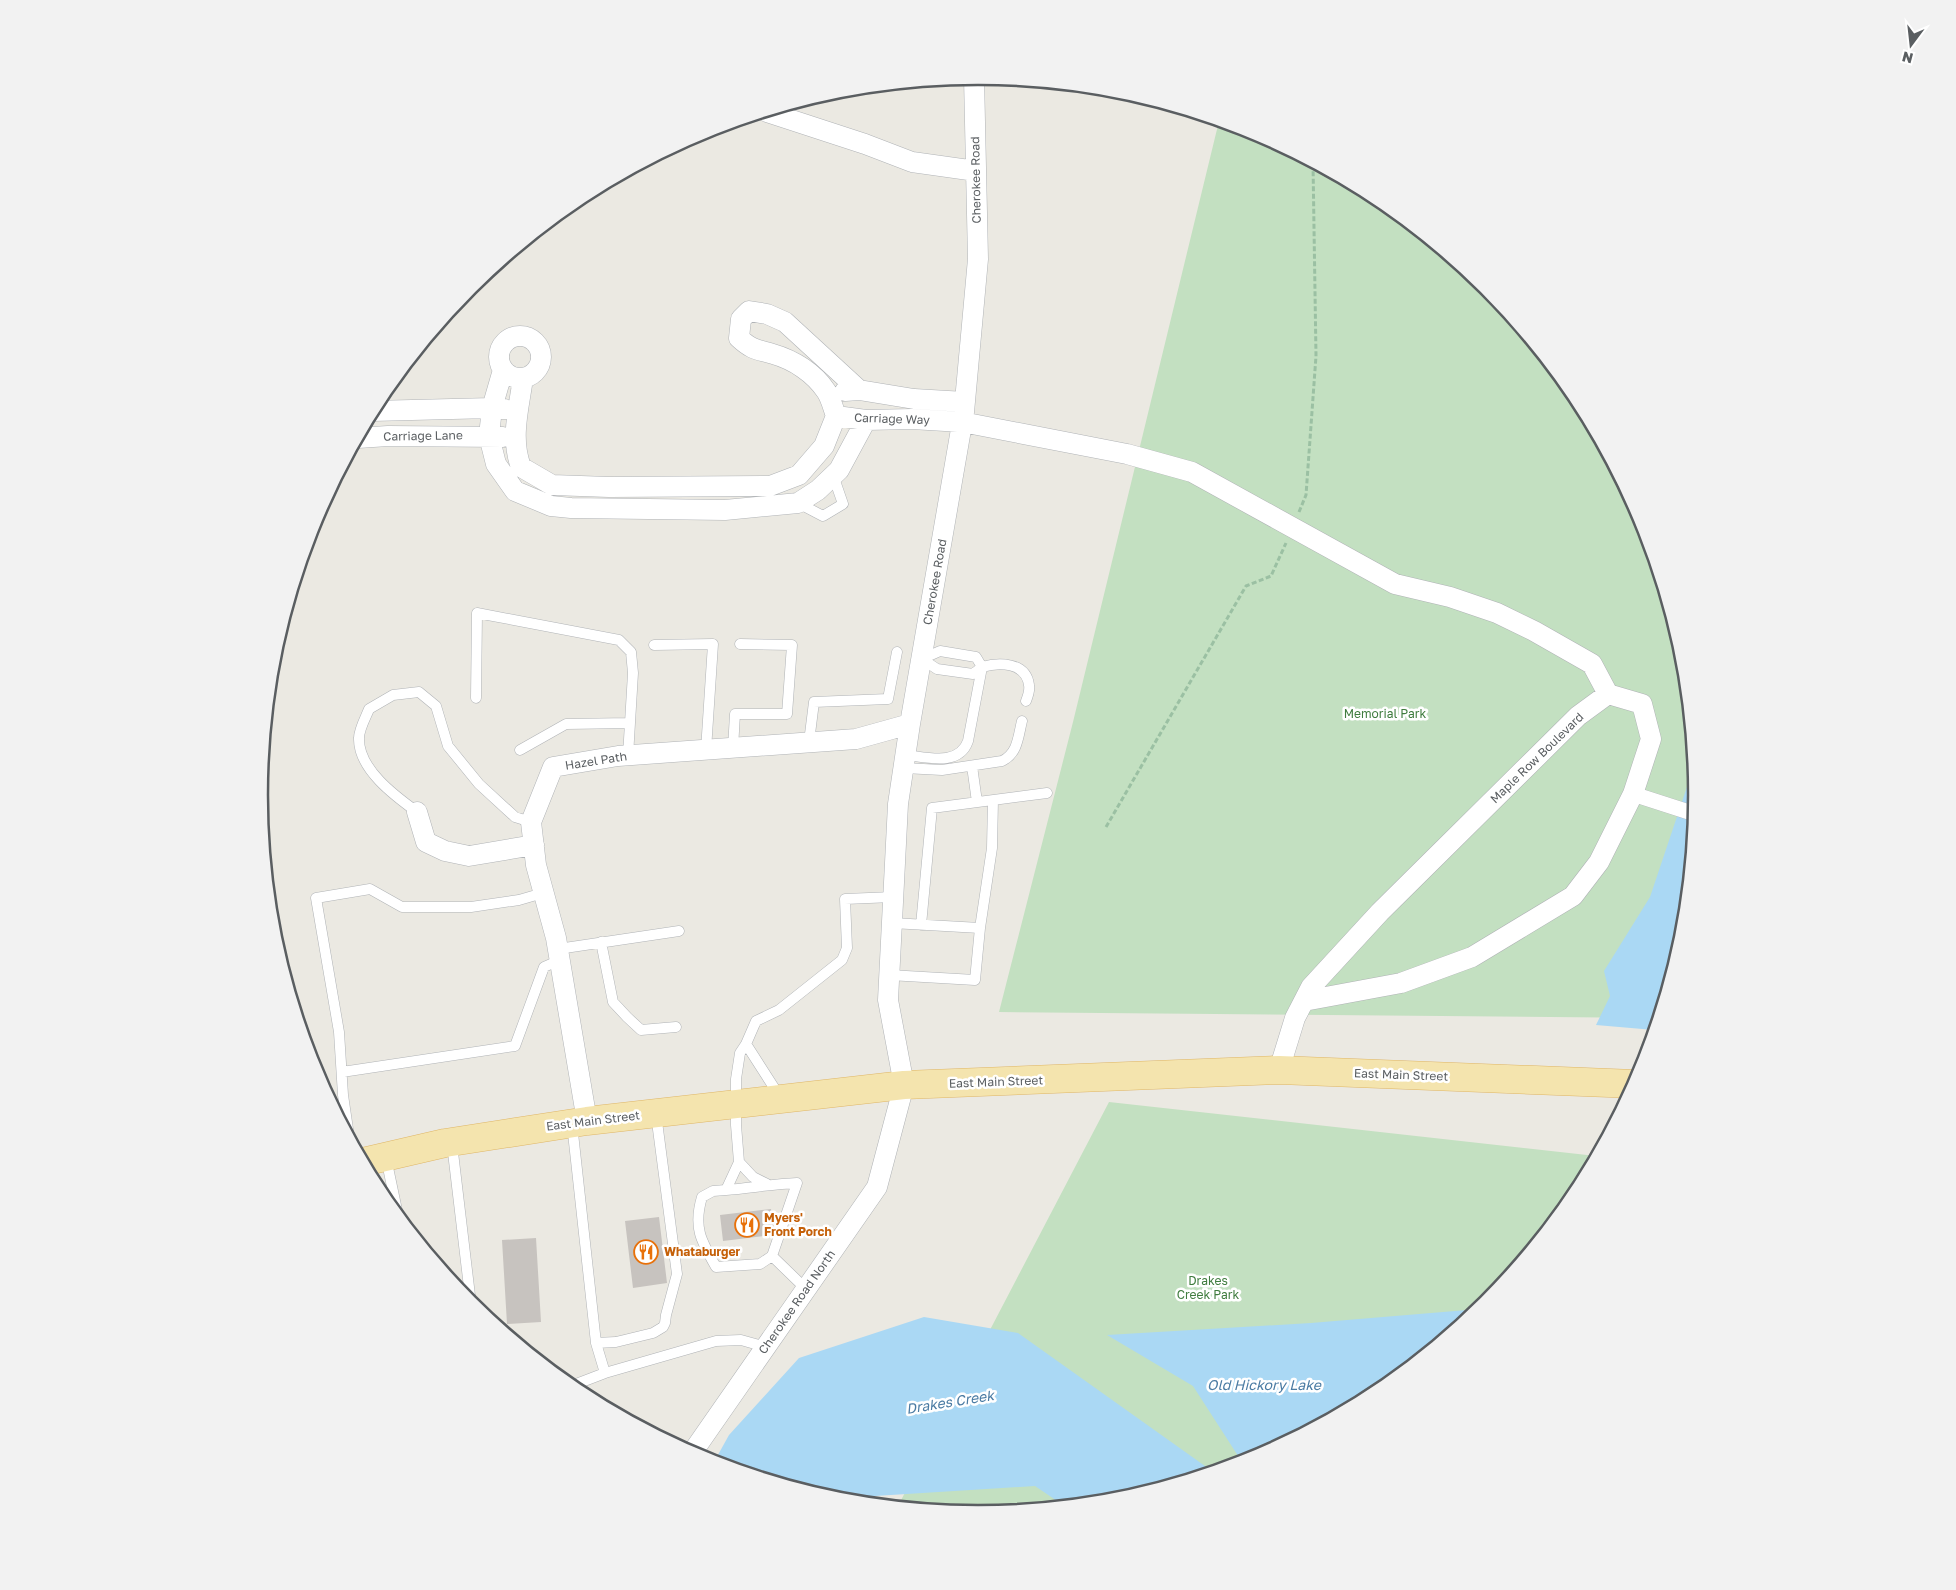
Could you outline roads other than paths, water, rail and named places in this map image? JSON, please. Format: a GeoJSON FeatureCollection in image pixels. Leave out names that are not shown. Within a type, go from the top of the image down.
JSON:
{"type":"FeatureCollection","features":[{"type":"Feature","properties":{"kind":"main road","name":"East Main Street"},"geometry":{"type":"LineString","coordinates":[[374,1159],[452,1142],[579,1122],[904,1085],[1279,1070],[1626,1084]]}},
{"type":"Feature","properties":{"kind":"street","name":"Cherokee Road"},"geometry":{"type":"LineString","coordinates":[[904,1085],[888,1000],[898,804],[965,402],[978,260],[974,85]]}},
{"type":"Feature","properties":{"kind":"street"},"geometry":{"type":"LineString","coordinates":[[775,115],[912,162],[976,171]]}},
{"type":"Feature","properties":{"kind":"street"},"geometry":{"type":"LineString","coordinates":[[827,392],[813,376],[796,364],[774,354],[749,348],[738,338],[742,319],[750,311],[767,314],[785,322],[859,390]]}},
{"type":"Feature","properties":{"kind":"street"},"geometry":{"type":"LineString","coordinates":[[515,336],[529,338],[539,348],[541,361],[534,372],[523,378],[509,376],[503,370],[498,357],[502,344],[515,336]]}},
{"type":"Feature","properties":{"kind":"street"},"geometry":{"type":"LineString","coordinates":[[503,370],[492,408],[489,436],[496,464],[515,491],[551,506],[611,509],[713,510],[795,503],[818,490],[839,470],[866,420]]}},
{"type":"Feature","properties":{"kind":"street"},"geometry":{"type":"LineString","coordinates":[[523,378],[514,438],[516,453],[520,467],[552,485],[710,488],[770,486],[799,474],[824,446],[836,416]]}},
{"type":"Feature","properties":{"kind":"street","name":"Carriage Way"},"geometry":{"type":"LineString","coordinates":[[965,402],[914,399],[859,390],[827,392],[836,416],[866,420],[912,419],[962,422],[1127,454],[1192,472],[1395,584],[1450,597],[1497,613],[1534,631],[1592,664],[1608,694]]}},
{"type":"Feature","properties":{"kind":"street","name":"Carriage Lane"},"geometry":{"type":"LineString","coordinates":[[382,411],[492,408],[518,410]]}},
{"type":"Feature","properties":{"kind":"street","name":"Carriage Lane"},"geometry":{"type":"LineString","coordinates":[[364,438],[489,436],[514,438]]}},
{"type":"Feature","properties":{"kind":"street"},"geometry":{"type":"LineString","coordinates":[[781,482],[795,503]]}},
{"type":"Feature","properties":{"kind":"street"},"geometry":{"type":"LineString","coordinates":[[609,487],[611,509]]}},
{"type":"Feature","properties":{"kind":"street"},"geometry":{"type":"LineString","coordinates":[[710,488],[713,510]]}},
{"type":"Feature","properties":{"kind":"street"},"geometry":{"type":"LineString","coordinates":[[1304,1001],[1401,983],[1472,957],[1573,896],[1599,862],[1633,794],[1651,739],[1642,704],[1608,694]]}},
{"type":"Feature","properties":{"kind":"street","name":"Maple Row Boulevard"},"geometry":{"type":"LineString","coordinates":[[1279,1070],[1295,1018],[1311,987],[1380,912],[1578,716],[1608,694]]}},
{"type":"Feature","properties":{"kind":"street","name":"Hazel Path"},"geometry":{"type":"LineString","coordinates":[[579,1122],[559,955],[536,865],[531,822],[553,768],[628,756],[856,739],[910,724]]}},
{"type":"Feature","properties":{"kind":"street"},"geometry":{"type":"LineString","coordinates":[[1633,794],[1687,812]]}},
{"type":"Feature","properties":{"kind":"street"},"geometry":{"type":"LineString","coordinates":[[417,812],[426,842],[445,851],[469,856],[534,845]]}},
{"type":"Feature","properties":{"kind":"street","name":"Cherokee Road North"},"geometry":{"type":"LineString","coordinates":[[696,1447],[877,1187],[904,1085]]}},
{"type":"Feature","properties":{"kind":"lane"},"geometry":{"type":"LineString","coordinates":[[795,503],[823,516],[844,504],[834,475]]}},
{"type":"Feature","properties":{"kind":"lane"},"geometry":{"type":"LineString","coordinates":[[476,698],[477,613],[619,640],[631,652],[633,673],[628,756]]}},
{"type":"Feature","properties":{"kind":"lane"},"geometry":{"type":"LineString","coordinates":[[654,645],[713,644],[706,750]]}},
{"type":"Feature","properties":{"kind":"lane"},"geometry":{"type":"LineString","coordinates":[[733,748],[735,714],[787,714],[792,645],[740,644]]}},
{"type":"Feature","properties":{"kind":"lane"},"geometry":{"type":"LineString","coordinates":[[905,761],[946,758],[962,753],[968,741],[982,667],[976,657],[940,651],[922,659]]}},
{"type":"Feature","properties":{"kind":"lane"},"geometry":{"type":"LineString","coordinates":[[809,742],[814,702],[888,699],[897,652]]}},
{"type":"Feature","properties":{"kind":"lane"},"geometry":{"type":"LineString","coordinates":[[922,659],[937,669],[973,674],[982,667],[992,664],[1006,664],[1022,670],[1030,686],[1026,701]]}},
{"type":"Feature","properties":{"kind":"lane"},"geometry":{"type":"LineString","coordinates":[[417,812],[392,794],[365,763],[359,738],[369,709],[393,695],[419,692],[436,706],[448,746],[480,784],[515,816],[531,822]]}},
{"type":"Feature","properties":{"kind":"lane"},"geometry":{"type":"LineString","coordinates":[[905,761],[942,770],[1002,761],[1009,758],[1016,747],[1022,721]]}},
{"type":"Feature","properties":{"kind":"lane"},"geometry":{"type":"LineString","coordinates":[[520,750],[566,724],[630,723]]}},
{"type":"Feature","properties":{"kind":"lane"},"geometry":{"type":"LineString","coordinates":[[972,766],[977,802]]}},
{"type":"Feature","properties":{"kind":"lane"},"geometry":{"type":"LineString","coordinates":[[921,925],[932,808],[1047,793]]}},
{"type":"Feature","properties":{"kind":"lane"},"geometry":{"type":"LineString","coordinates":[[889,975],[975,980],[980,928],[992,848],[993,800]]}},
{"type":"Feature","properties":{"kind":"lane"},"geometry":{"type":"LineString","coordinates":[[347,1121],[339,1032],[316,898],[370,889],[402,907],[471,907],[519,900],[543,894]]}},
{"type":"Feature","properties":{"kind":"lane"},"geometry":{"type":"LineString","coordinates":[[726,1190],[739,1162],[735,1104],[740,1053],[756,1020],[779,1010],[842,960],[847,948],[845,899],[893,897]]}},
{"type":"Feature","properties":{"kind":"lane"},"geometry":{"type":"LineString","coordinates":[[892,923],[980,928]]}},
{"type":"Feature","properties":{"kind":"lane"},"geometry":{"type":"LineString","coordinates":[[342,1072],[515,1046],[544,967],[559,955],[601,942],[679,931]]}},
{"type":"Feature","properties":{"kind":"lane"},"geometry":{"type":"LineString","coordinates":[[601,942],[614,1002],[627,1017],[641,1030],[676,1027]]}},
{"type":"Feature","properties":{"kind":"lane"},"geometry":{"type":"LineString","coordinates":[[746,1044],[781,1099]]}},
{"type":"Feature","properties":{"kind":"lane"},"geometry":{"type":"LineString","coordinates":[[596,1343],[616,1342],[653,1332],[663,1327],[665,1323],[677,1274],[656,1113]]}},
{"type":"Feature","properties":{"kind":"lane"},"geometry":{"type":"LineString","coordinates":[[579,1122],[596,1343],[605,1373]]}},
{"type":"Feature","properties":{"kind":"lane"},"geometry":{"type":"LineString","coordinates":[[452,1142],[469,1290]]}},
{"type":"Feature","properties":{"kind":"lane"},"geometry":{"type":"LineString","coordinates":[[374,1159],[384,1183]]}},
{"type":"Feature","properties":{"kind":"lane"},"geometry":{"type":"LineString","coordinates":[[739,1162],[753,1177],[767,1184]]}},
{"type":"Feature","properties":{"kind":"lane"},"geometry":{"type":"LineString","coordinates":[[797,1183],[772,1256],[760,1264],[716,1267],[703,1246],[698,1230],[698,1208],[702,1197],[713,1191],[751,1188],[767,1184],[797,1183]]}},
{"type":"Feature","properties":{"kind":"lane"},"geometry":{"type":"LineString","coordinates":[[772,1256],[806,1289]]}},
{"type":"Feature","properties":{"kind":"lane"},"geometry":{"type":"LineString","coordinates":[[580,1382],[605,1373],[716,1341],[741,1340],[766,1346]]}},
{"type":"Feature","properties":{"kind":"water"},"geometry":{"type":"Polygon","coordinates":[[[1688,785],[1682,888],[1664,979],[1648,1029],[1596,1025],[1610,996],[1604,971],[1650,897],[1688,785]]]}},
{"type":"Feature","properties":{"kind":"water","name":"Old Hickory Lake"},"geometry":{"type":"Polygon","coordinates":[[[1466,1310],[1410,1358],[1333,1410],[1292,1432],[1238,1455],[1193,1386],[1107,1335],[1311,1323],[1466,1310]]]}},
{"type":"Feature","properties":{"kind":"water","name":"Drakes Creek"},"geometry":{"type":"Polygon","coordinates":[[[924,1317],[1018,1333],[1206,1467],[1162,1481],[1071,1499],[1056,1500],[1035,1486],[870,1496],[794,1481],[718,1455],[729,1435],[799,1358],[924,1317]]]}},
{"type":"Feature","properties":{"kind":"place","name":"Myers' Front Porch"},"geometry":{"type":"Point","coordinates":[747,1225]}},
{"type":"Feature","properties":{"kind":"place","name":"Whataburger"},"geometry":{"type":"Point","coordinates":[646,1252]}},
{"type":"Feature","properties":{"kind":"park label","name":"Memorial Park"},"geometry":{"type":"Point","coordinates":[1385,714]}},
{"type":"Feature","properties":{"kind":"park label","name":"Drakes Creek Park"},"geometry":{"type":"Point","coordinates":[1208,1288]}}]}
